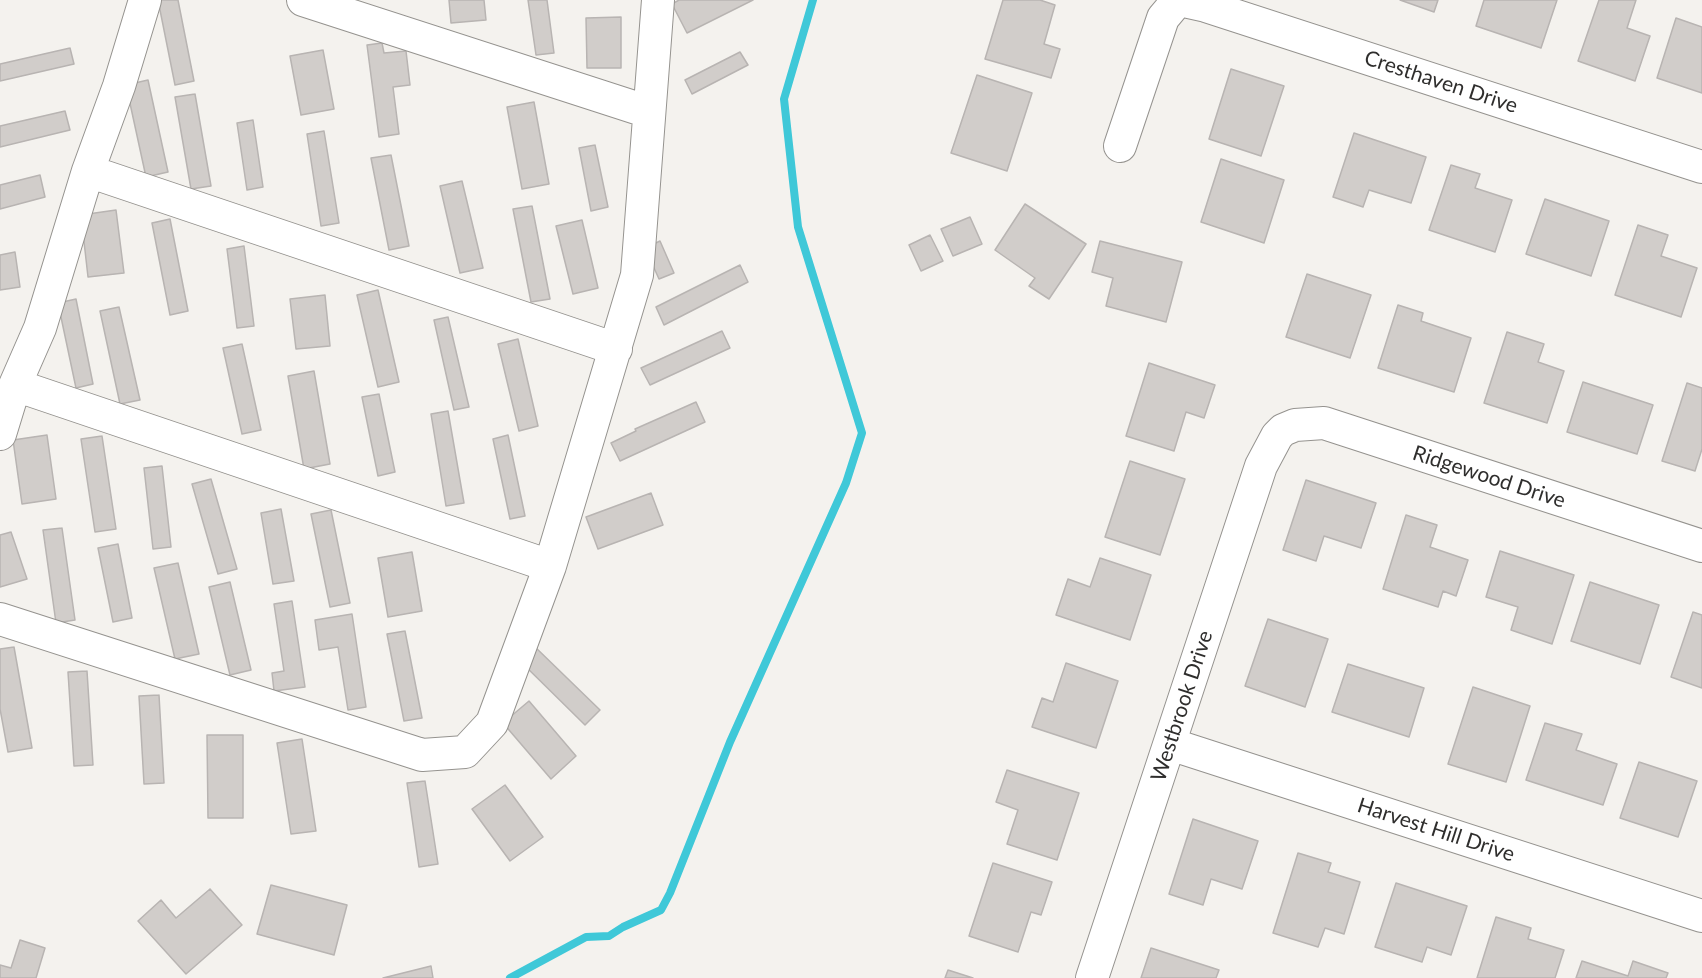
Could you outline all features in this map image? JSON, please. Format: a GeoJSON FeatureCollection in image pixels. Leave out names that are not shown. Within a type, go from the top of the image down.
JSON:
{"type":"FeatureCollection","features":[{"type":"Feature","properties":{"kind":"street"},"geometry":{"type":"LineString","coordinates":[[0,434],[15,385],[40,328],[88,171],[119,86],[145,0]]}},
{"type":"Feature","properties":{"kind":"street"},"geometry":{"type":"LineString","coordinates":[[303,0],[649,112]]}},
{"type":"Feature","properties":{"kind":"street"},"geometry":{"type":"LineString","coordinates":[[0,619],[422,755],[465,752],[492,723],[550,566],[638,275],[658,0]]}},
{"type":"Feature","properties":{"kind":"street"},"geometry":{"type":"LineString","coordinates":[[1120,146],[1163,18],[1178,0]]}},
{"type":"Feature","properties":{"kind":"street","name":"Cresthaven Drive"},"geometry":{"type":"LineString","coordinates":[[1178,0],[1206,6],[1702,167]]}},
{"type":"Feature","properties":{"kind":"street"},"geometry":{"type":"LineString","coordinates":[[88,171],[616,349]]}},
{"type":"Feature","properties":{"kind":"street"},"geometry":{"type":"LineString","coordinates":[[15,385],[550,566]]}},
{"type":"Feature","properties":{"kind":"street","name":"Ridgewood Drive"},"geometry":{"type":"LineString","coordinates":[[1277,436],[1283,430],[1295,426],[1324,423],[1702,546]]}},
{"type":"Feature","properties":{"kind":"street","name":"Westbrook Drive"},"geometry":{"type":"LineString","coordinates":[[1092,978],[1261,466],[1277,436]]}},
{"type":"Feature","properties":{"kind":"street","name":"Harvest Hill Drive"},"geometry":{"type":"LineString","coordinates":[[1170,744],[1702,916]]}},
{"type":"Feature","properties":{"kind":"building"},"geometry":{"type":"Polygon","coordinates":[[[158,0],[178,0],[194,81],[175,85],[158,0]]]}},
{"type":"Feature","properties":{"kind":"building"},"geometry":{"type":"Polygon","coordinates":[[[449,0],[484,0],[486,20],[451,23],[449,0]]]}},
{"type":"Feature","properties":{"kind":"building"},"geometry":{"type":"Polygon","coordinates":[[[528,0],[547,0],[554,53],[536,55],[528,0]]]}},
{"type":"Feature","properties":{"kind":"building"},"geometry":{"type":"Polygon","coordinates":[[[679,0],[753,0],[687,33],[672,4],[679,0]]]}},
{"type":"Feature","properties":{"kind":"building"},"geometry":{"type":"Polygon","coordinates":[[[1003,0],[1040,0],[1055,5],[1044,44],[1060,49],[1051,78],[985,59],[1003,0]]]}},
{"type":"Feature","properties":{"kind":"building"},"geometry":{"type":"Polygon","coordinates":[[[1400,0],[1438,0],[1434,12],[1400,0]]]}},
{"type":"Feature","properties":{"kind":"building"},"geometry":{"type":"Polygon","coordinates":[[[1484,0],[1557,0],[1541,48],[1476,26],[1484,0]]]}},
{"type":"Feature","properties":{"kind":"building"},"geometry":{"type":"Polygon","coordinates":[[[1599,0],[1636,0],[1627,28],[1650,36],[1635,81],[1578,61],[1599,0]]]}},
{"type":"Feature","properties":{"kind":"building"},"geometry":{"type":"Polygon","coordinates":[[[621,17],[621,68],[587,68],[586,18],[621,17]]]}},
{"type":"Feature","properties":{"kind":"building"},"geometry":{"type":"Polygon","coordinates":[[[1676,18],[1702,27],[1702,93],[1657,78],[1676,18]]]}},
{"type":"Feature","properties":{"kind":"building"},"geometry":{"type":"Polygon","coordinates":[[[382,43],[384,53],[406,51],[410,85],[393,87],[399,134],[379,137],[367,45],[382,43]]]}},
{"type":"Feature","properties":{"kind":"building"},"geometry":{"type":"Polygon","coordinates":[[[70,48],[74,64],[0,81],[0,64],[70,48]]]}},
{"type":"Feature","properties":{"kind":"building"},"geometry":{"type":"Polygon","coordinates":[[[323,50],[334,109],[301,115],[290,56],[323,50]]]}},
{"type":"Feature","properties":{"kind":"building"},"geometry":{"type":"Polygon","coordinates":[[[740,52],[748,65],[692,94],[685,80],[740,52]]]}},
{"type":"Feature","properties":{"kind":"building"},"geometry":{"type":"Polygon","coordinates":[[[1231,69],[1284,86],[1261,156],[1209,139],[1231,69]]]}},
{"type":"Feature","properties":{"kind":"building"},"geometry":{"type":"Polygon","coordinates":[[[977,75],[1032,93],[1007,171],[951,153],[977,75]]]}},
{"type":"Feature","properties":{"kind":"building"},"geometry":{"type":"Polygon","coordinates":[[[148,80],[168,172],[146,177],[126,85],[148,80]]]}},
{"type":"Feature","properties":{"kind":"building"},"geometry":{"type":"Polygon","coordinates":[[[195,94],[211,186],[191,189],[175,97],[195,94]]]}},
{"type":"Feature","properties":{"kind":"building"},"geometry":{"type":"Polygon","coordinates":[[[534,102],[549,184],[522,189],[507,107],[534,102]]]}},
{"type":"Feature","properties":{"kind":"building"},"geometry":{"type":"Polygon","coordinates":[[[65,111],[70,130],[0,147],[0,126],[65,111]]]}},
{"type":"Feature","properties":{"kind":"building"},"geometry":{"type":"Polygon","coordinates":[[[253,120],[263,187],[247,190],[237,123],[253,120]]]}},
{"type":"Feature","properties":{"kind":"building"},"geometry":{"type":"Polygon","coordinates":[[[324,131],[339,223],[321,226],[307,134],[324,131]]]}},
{"type":"Feature","properties":{"kind":"building"},"geometry":{"type":"Polygon","coordinates":[[[1354,133],[1426,157],[1411,203],[1369,190],[1363,207],[1333,197],[1354,133]]]}},
{"type":"Feature","properties":{"kind":"building"},"geometry":{"type":"Polygon","coordinates":[[[595,145],[608,207],[591,211],[579,148],[595,145]]]}},
{"type":"Feature","properties":{"kind":"building"},"geometry":{"type":"Polygon","coordinates":[[[391,155],[409,246],[389,250],[371,158],[391,155]]]}},
{"type":"Feature","properties":{"kind":"building"},"geometry":{"type":"Polygon","coordinates":[[[1221,159],[1284,180],[1264,243],[1201,222],[1221,159]]]}},
{"type":"Feature","properties":{"kind":"building"},"geometry":{"type":"Polygon","coordinates":[[[1451,165],[1480,174],[1475,188],[1512,200],[1495,252],[1429,230],[1451,165]]]}},
{"type":"Feature","properties":{"kind":"building"},"geometry":{"type":"Polygon","coordinates":[[[40,175],[45,197],[0,209],[0,185],[40,175]]]}},
{"type":"Feature","properties":{"kind":"building"},"geometry":{"type":"Polygon","coordinates":[[[462,181],[483,268],[460,273],[440,186],[462,181]]]}},
{"type":"Feature","properties":{"kind":"building"},"geometry":{"type":"Polygon","coordinates":[[[1545,199],[1609,221],[1591,276],[1526,254],[1545,199]]]}},
{"type":"Feature","properties":{"kind":"building"},"geometry":{"type":"Polygon","coordinates":[[[1025,204],[1086,244],[1049,299],[1029,286],[1035,278],[995,250],[1025,204]]]}},
{"type":"Feature","properties":{"kind":"building"},"geometry":{"type":"Polygon","coordinates":[[[532,206],[550,299],[531,302],[513,209],[532,206]]]}},
{"type":"Feature","properties":{"kind":"building"},"geometry":{"type":"Polygon","coordinates":[[[116,210],[124,273],[88,277],[81,215],[116,210]]]}},
{"type":"Feature","properties":{"kind":"building"},"geometry":{"type":"Polygon","coordinates":[[[970,217],[982,244],[953,256],[941,229],[970,217]]]}},
{"type":"Feature","properties":{"kind":"building"},"geometry":{"type":"Polygon","coordinates":[[[170,219],[188,311],[170,315],[152,223],[170,219]]]}},
{"type":"Feature","properties":{"kind":"building"},"geometry":{"type":"Polygon","coordinates":[[[582,220],[598,288],[573,294],[556,226],[582,220]]]}},
{"type":"Feature","properties":{"kind":"building"},"geometry":{"type":"Polygon","coordinates":[[[1638,225],[1668,235],[1661,256],[1697,268],[1681,317],[1615,295],[1638,225]]]}},
{"type":"Feature","properties":{"kind":"building"},"geometry":{"type":"Polygon","coordinates":[[[930,235],[943,261],[921,271],[909,245],[930,235]]]}},
{"type":"Feature","properties":{"kind":"building"},"geometry":{"type":"Polygon","coordinates":[[[660,241],[674,273],[659,279],[645,248],[660,241]]]}},
{"type":"Feature","properties":{"kind":"building"},"geometry":{"type":"Polygon","coordinates":[[[1100,241],[1182,262],[1166,322],[1106,306],[1113,278],[1092,272],[1100,241]]]}},
{"type":"Feature","properties":{"kind":"building"},"geometry":{"type":"Polygon","coordinates":[[[244,246],[254,326],[237,328],[227,249],[244,246]]]}},
{"type":"Feature","properties":{"kind":"building"},"geometry":{"type":"Polygon","coordinates":[[[15,252],[20,287],[0,290],[0,255],[15,252]]]}},
{"type":"Feature","properties":{"kind":"building"},"geometry":{"type":"Polygon","coordinates":[[[740,265],[748,282],[664,325],[656,307],[740,265]]]}},
{"type":"Feature","properties":{"kind":"building"},"geometry":{"type":"Polygon","coordinates":[[[1307,274],[1371,295],[1350,358],[1286,337],[1307,274]]]}},
{"type":"Feature","properties":{"kind":"building"},"geometry":{"type":"Polygon","coordinates":[[[378,290],[399,382],[378,387],[357,295],[378,290]]]}},
{"type":"Feature","properties":{"kind":"building"},"geometry":{"type":"Polygon","coordinates":[[[325,295],[330,346],[296,349],[290,299],[325,295]]]}},
{"type":"Feature","properties":{"kind":"building"},"geometry":{"type":"Polygon","coordinates":[[[76,299],[93,384],[76,388],[58,303],[76,299]]]}},
{"type":"Feature","properties":{"kind":"building"},"geometry":{"type":"Polygon","coordinates":[[[1398,305],[1423,313],[1421,321],[1471,338],[1454,392],[1378,368],[1398,305]]]}},
{"type":"Feature","properties":{"kind":"building"},"geometry":{"type":"Polygon","coordinates":[[[119,307],[140,400],[120,404],[100,311],[119,307]]]}},
{"type":"Feature","properties":{"kind":"building"},"geometry":{"type":"Polygon","coordinates":[[[448,317],[469,407],[454,410],[434,320],[448,317]]]}},
{"type":"Feature","properties":{"kind":"building"},"geometry":{"type":"Polygon","coordinates":[[[722,331],[730,348],[650,385],[641,368],[722,331]]]}},
{"type":"Feature","properties":{"kind":"building"},"geometry":{"type":"Polygon","coordinates":[[[1507,332],[1544,344],[1538,362],[1564,371],[1547,423],[1484,403],[1507,332]]]}},
{"type":"Feature","properties":{"kind":"building"},"geometry":{"type":"Polygon","coordinates":[[[518,339],[538,426],[519,431],[498,344],[518,339]]]}},
{"type":"Feature","properties":{"kind":"building"},"geometry":{"type":"Polygon","coordinates":[[[242,344],[261,430],[242,434],[223,348],[242,344]]]}},
{"type":"Feature","properties":{"kind":"building"},"geometry":{"type":"Polygon","coordinates":[[[1149,363],[1215,385],[1204,418],[1186,412],[1174,451],[1126,436],[1149,363]]]}},
{"type":"Feature","properties":{"kind":"building"},"geometry":{"type":"Polygon","coordinates":[[[314,371],[330,464],[304,469],[288,376],[314,371]]]}},
{"type":"Feature","properties":{"kind":"building"},"geometry":{"type":"Polygon","coordinates":[[[1583,382],[1653,405],[1637,454],[1567,432],[1583,382]]]}},
{"type":"Feature","properties":{"kind":"building"},"geometry":{"type":"Polygon","coordinates":[[[1687,383],[1702,388],[1702,449],[1695,471],[1662,461],[1687,383]]]}},
{"type":"Feature","properties":{"kind":"building"},"geometry":{"type":"Polygon","coordinates":[[[379,394],[395,472],[378,476],[362,397],[379,394]]]}},
{"type":"Feature","properties":{"kind":"building"},"geometry":{"type":"Polygon","coordinates":[[[696,402],[705,422],[620,461],[611,443],[636,431],[635,429],[696,402]]]}},
{"type":"Feature","properties":{"kind":"building"},"geometry":{"type":"Polygon","coordinates":[[[448,411],[464,503],[446,506],[431,414],[448,411]]]}},
{"type":"Feature","properties":{"kind":"building"},"geometry":{"type":"Polygon","coordinates":[[[47,435],[56,499],[22,504],[13,440],[47,435]]]}},
{"type":"Feature","properties":{"kind":"building"},"geometry":{"type":"Polygon","coordinates":[[[508,435],[525,516],[510,519],[493,439],[508,435]]]}},
{"type":"Feature","properties":{"kind":"building"},"geometry":{"type":"Polygon","coordinates":[[[102,436],[116,529],[95,532],[81,439],[102,436]]]}},
{"type":"Feature","properties":{"kind":"building"},"geometry":{"type":"Polygon","coordinates":[[[1130,461],[1185,479],[1160,555],[1105,537],[1130,461]]]}},
{"type":"Feature","properties":{"kind":"building"},"geometry":{"type":"Polygon","coordinates":[[[162,466],[171,547],[153,549],[144,468],[162,466]]]}},
{"type":"Feature","properties":{"kind":"building"},"geometry":{"type":"Polygon","coordinates":[[[211,479],[237,569],[218,574],[192,484],[211,479]]]}},
{"type":"Feature","properties":{"kind":"building"},"geometry":{"type":"Polygon","coordinates":[[[1306,480],[1376,503],[1361,548],[1324,536],[1316,561],[1283,550],[1306,480]]]}},
{"type":"Feature","properties":{"kind":"building"},"geometry":{"type":"Polygon","coordinates":[[[651,493],[663,525],[598,549],[586,517],[651,493]]]}},
{"type":"Feature","properties":{"kind":"building"},"geometry":{"type":"Polygon","coordinates":[[[281,509],[294,581],[273,584],[261,513],[281,509]]]}},
{"type":"Feature","properties":{"kind":"building"},"geometry":{"type":"Polygon","coordinates":[[[331,510],[350,603],[330,607],[311,514],[331,510]]]}},
{"type":"Feature","properties":{"kind":"building"},"geometry":{"type":"Polygon","coordinates":[[[1406,515],[1437,525],[1430,547],[1468,560],[1456,596],[1443,591],[1438,607],[1383,589],[1406,515]]]}},
{"type":"Feature","properties":{"kind":"building"},"geometry":{"type":"Polygon","coordinates":[[[62,528],[75,620],[56,623],[43,530],[62,528]]]}},
{"type":"Feature","properties":{"kind":"building"},"geometry":{"type":"Polygon","coordinates":[[[11,532],[27,579],[0,587],[0,535],[11,532]]]}},
{"type":"Feature","properties":{"kind":"building"},"geometry":{"type":"Polygon","coordinates":[[[118,544],[132,618],[113,622],[98,548],[118,544]]]}},
{"type":"Feature","properties":{"kind":"building"},"geometry":{"type":"Polygon","coordinates":[[[1500,551],[1574,575],[1552,644],[1511,630],[1518,607],[1486,597],[1500,551]]]}},
{"type":"Feature","properties":{"kind":"building"},"geometry":{"type":"Polygon","coordinates":[[[412,552],[422,611],[388,617],[378,558],[412,552]]]}},
{"type":"Feature","properties":{"kind":"building"},"geometry":{"type":"Polygon","coordinates":[[[1100,558],[1151,575],[1130,640],[1056,615],[1068,579],[1090,587],[1100,558]]]}},
{"type":"Feature","properties":{"kind":"building"},"geometry":{"type":"Polygon","coordinates":[[[178,563],[199,654],[175,659],[154,568],[178,563]]]}},
{"type":"Feature","properties":{"kind":"building"},"geometry":{"type":"Polygon","coordinates":[[[230,582],[251,670],[230,675],[209,587],[230,582]]]}},
{"type":"Feature","properties":{"kind":"building"},"geometry":{"type":"Polygon","coordinates":[[[1590,582],[1659,605],[1640,664],[1571,641],[1590,582]]]}},
{"type":"Feature","properties":{"kind":"building"},"geometry":{"type":"Polygon","coordinates":[[[292,601],[305,687],[274,691],[272,673],[284,671],[274,604],[292,601]]]}},
{"type":"Feature","properties":{"kind":"building"},"geometry":{"type":"Polygon","coordinates":[[[1693,612],[1702,615],[1702,688],[1671,677],[1693,612]]]}},
{"type":"Feature","properties":{"kind":"building"},"geometry":{"type":"Polygon","coordinates":[[[352,614],[366,707],[348,710],[338,647],[319,650],[315,620],[352,614]]]}},
{"type":"Feature","properties":{"kind":"building"},"geometry":{"type":"Polygon","coordinates":[[[1268,619],[1328,639],[1305,707],[1245,686],[1268,619]]]}},
{"type":"Feature","properties":{"kind":"building"},"geometry":{"type":"Polygon","coordinates":[[[405,631],[422,718],[404,721],[387,634],[405,631]]]}},
{"type":"Feature","properties":{"kind":"building"},"geometry":{"type":"Polygon","coordinates":[[[532,644],[600,710],[585,725],[518,659],[532,644]]]}},
{"type":"Feature","properties":{"kind":"building"},"geometry":{"type":"Polygon","coordinates":[[[14,647],[32,748],[8,752],[0,709],[0,649],[14,647]]]}},
{"type":"Feature","properties":{"kind":"building"},"geometry":{"type":"Polygon","coordinates":[[[1066,663],[1118,681],[1096,748],[1032,727],[1042,698],[1053,702],[1066,663]]]}},
{"type":"Feature","properties":{"kind":"building"},"geometry":{"type":"Polygon","coordinates":[[[1348,664],[1424,688],[1409,737],[1332,712],[1348,664]]]}},
{"type":"Feature","properties":{"kind":"building"},"geometry":{"type":"Polygon","coordinates":[[[87,671],[93,765],[74,766],[68,672],[87,671]]]}},
{"type":"Feature","properties":{"kind":"building"},"geometry":{"type":"Polygon","coordinates":[[[1473,687],[1530,706],[1506,782],[1448,764],[1473,687]]]}},
{"type":"Feature","properties":{"kind":"building"},"geometry":{"type":"Polygon","coordinates":[[[159,695],[164,783],[144,784],[139,696],[159,695]]]}},
{"type":"Feature","properties":{"kind":"building"},"geometry":{"type":"Polygon","coordinates":[[[529,701],[576,756],[551,779],[503,723],[529,701]]]}},
{"type":"Feature","properties":{"kind":"building"},"geometry":{"type":"Polygon","coordinates":[[[1545,723],[1582,734],[1576,750],[1617,764],[1603,805],[1526,780],[1545,723]]]}},
{"type":"Feature","properties":{"kind":"building"},"geometry":{"type":"Polygon","coordinates":[[[207,735],[243,735],[243,818],[208,818],[207,735]]]}},
{"type":"Feature","properties":{"kind":"building"},"geometry":{"type":"Polygon","coordinates":[[[302,739],[316,831],[291,834],[277,743],[302,739]]]}},
{"type":"Feature","properties":{"kind":"building"},"geometry":{"type":"Polygon","coordinates":[[[1639,762],[1697,781],[1678,837],[1620,818],[1639,762]]]}},
{"type":"Feature","properties":{"kind":"building"},"geometry":{"type":"Polygon","coordinates":[[[1007,770],[1079,793],[1057,860],[1007,844],[1018,810],[996,802],[1007,770]]]}},
{"type":"Feature","properties":{"kind":"building"},"geometry":{"type":"Polygon","coordinates":[[[425,781],[438,864],[419,867],[407,783],[425,781]]]}},
{"type":"Feature","properties":{"kind":"building"},"geometry":{"type":"Polygon","coordinates":[[[505,785],[543,837],[510,861],[472,809],[505,785]]]}},
{"type":"Feature","properties":{"kind":"building"},"geometry":{"type":"Polygon","coordinates":[[[1193,819],[1258,841],[1242,889],[1211,879],[1203,905],[1169,894],[1193,819]]]}},
{"type":"Feature","properties":{"kind":"building"},"geometry":{"type":"Polygon","coordinates":[[[1298,853],[1331,863],[1328,872],[1360,882],[1344,934],[1325,928],[1318,947],[1273,933],[1298,853]]]}},
{"type":"Feature","properties":{"kind":"building"},"geometry":{"type":"Polygon","coordinates":[[[993,863],[1052,882],[1041,915],[1031,912],[1018,952],[969,936],[993,863]]]}},
{"type":"Feature","properties":{"kind":"building"},"geometry":{"type":"Polygon","coordinates":[[[1396,883],[1467,906],[1451,955],[1427,947],[1422,962],[1375,947],[1396,883]]]}},
{"type":"Feature","properties":{"kind":"building"},"geometry":{"type":"Polygon","coordinates":[[[271,885],[347,905],[334,955],[257,934],[271,885]]]}},
{"type":"Feature","properties":{"kind":"building"},"geometry":{"type":"Polygon","coordinates":[[[210,889],[242,925],[186,974],[138,921],[161,900],[176,918],[210,889]]]}},
{"type":"Feature","properties":{"kind":"building"},"geometry":{"type":"Polygon","coordinates":[[[1496,917],[1531,928],[1528,939],[1564,950],[1555,978],[1477,978],[1496,917]]]}},
{"type":"Feature","properties":{"kind":"building"},"geometry":{"type":"Polygon","coordinates":[[[20,940],[45,948],[36,978],[0,978],[0,965],[11,968],[20,940]]]}},
{"type":"Feature","properties":{"kind":"building"},"geometry":{"type":"Polygon","coordinates":[[[1151,948],[1219,970],[1216,978],[1141,978],[1151,948]]]}},
{"type":"Feature","properties":{"kind":"building"},"geometry":{"type":"Polygon","coordinates":[[[1582,961],[1628,976],[1633,961],[1668,973],[1666,978],[1576,978],[1582,961]]]}},
{"type":"Feature","properties":{"kind":"building"},"geometry":{"type":"Polygon","coordinates":[[[431,966],[433,978],[383,978],[431,966]]]}},
{"type":"Feature","properties":{"kind":"building"},"geometry":{"type":"Polygon","coordinates":[[[948,970],[973,978],[945,978],[948,970]]]}},
{"type":"Feature","properties":{"kind":"waterway"},"geometry":{"type":"LineString","coordinates":[[510,978],[586,937],[609,936],[661,910],[670,893],[730,742],[846,483],[862,433],[798,227],[784,99],[813,0]]}}]}
